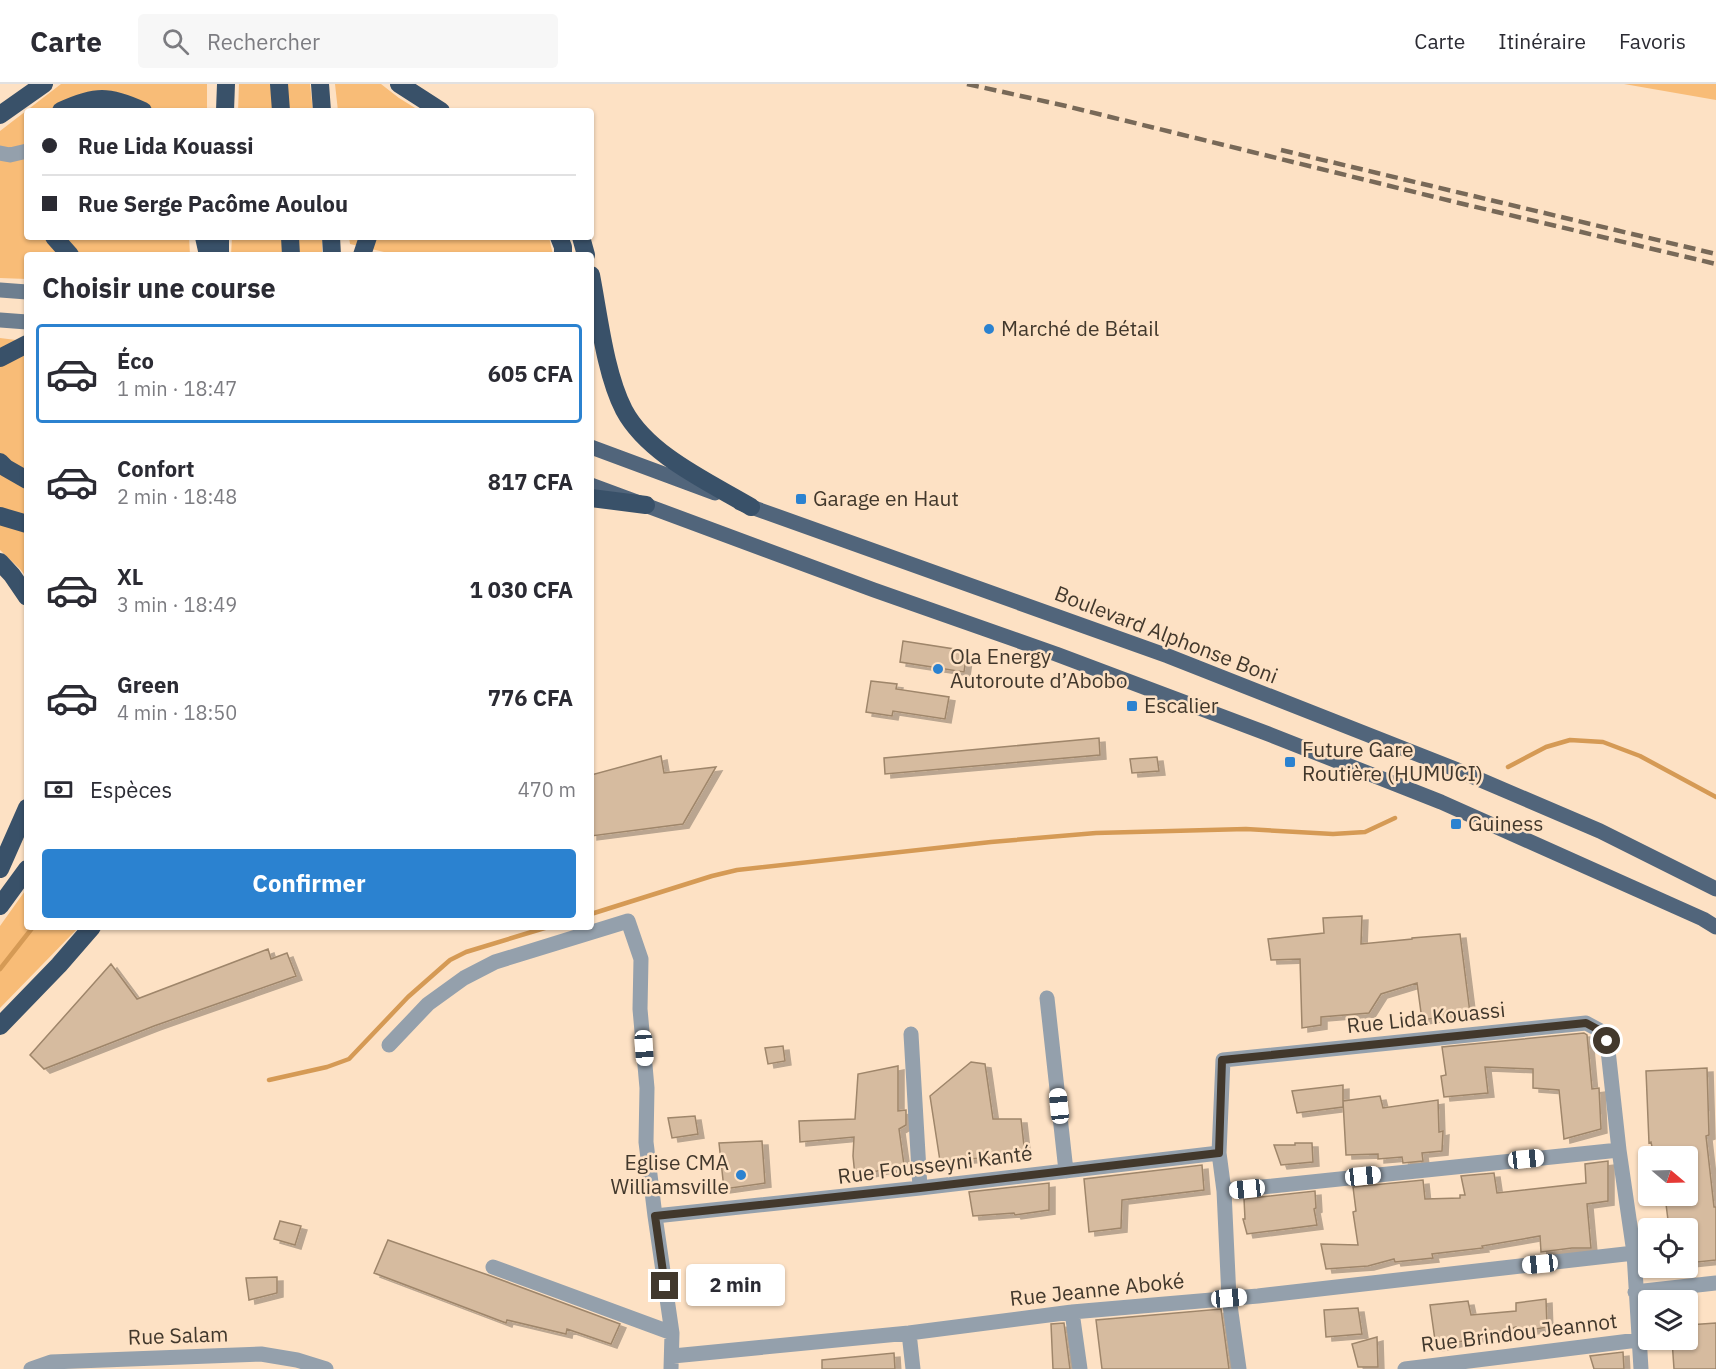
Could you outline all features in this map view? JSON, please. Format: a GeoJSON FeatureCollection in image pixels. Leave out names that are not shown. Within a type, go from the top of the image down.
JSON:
{"type":"FeatureCollection","features":[{"type":"Feature","properties":{"kind":"highway"},"geometry":{"type":"LineString","coordinates":[[0,115],[44,84]]}},
{"type":"Feature","properties":{"kind":"highway"},"geometry":{"type":"LineString","coordinates":[[225,108],[226,84]]}},
{"type":"Feature","properties":{"kind":"highway"},"geometry":{"type":"LineString","coordinates":[[279,84],[281,108]]}},
{"type":"Feature","properties":{"kind":"highway"},"geometry":{"type":"LineString","coordinates":[[320,84],[322,108]]}},
{"type":"Feature","properties":{"kind":"highway"},"geometry":{"type":"LineString","coordinates":[[399,84],[436,108]]}},
{"type":"Feature","properties":{"kind":"highway"},"geometry":{"type":"LineString","coordinates":[[68,108],[110,98],[136,108]]}},
{"type":"Feature","properties":{"kind":"highway"},"geometry":{"type":"LineString","coordinates":[[57,240],[67,252]]}},
{"type":"Feature","properties":{"kind":"highway"},"geometry":{"type":"LineString","coordinates":[[594,291],[610,375],[624,410],[639,431],[679,464],[751,507]]}},
{"type":"Feature","properties":{"kind":"highway"},"geometry":{"type":"LineString","coordinates":[[0,358],[24,346]]}},
{"type":"Feature","properties":{"kind":"highway"},"geometry":{"type":"LineString","coordinates":[[0,462],[24,478]]}},
{"type":"Feature","properties":{"kind":"highway"},"geometry":{"type":"LineString","coordinates":[[594,498],[646,505]]}},
{"type":"Feature","properties":{"kind":"highway"},"geometry":{"type":"LineString","coordinates":[[0,516],[24,523]]}},
{"type":"Feature","properties":{"kind":"highway"},"geometry":{"type":"LineString","coordinates":[[0,562],[24,593]]}},
{"type":"Feature","properties":{"kind":"highway"},"geometry":{"type":"LineString","coordinates":[[0,869],[24,815]]}},
{"type":"Feature","properties":{"kind":"highway"},"geometry":{"type":"LineString","coordinates":[[0,906],[24,873]]}},
{"type":"Feature","properties":{"kind":"highway"},"geometry":{"type":"LineString","coordinates":[[0,1026],[89,930]]}},
{"type":"Feature","properties":{"kind":"main road"},"geometry":{"type":"LineString","coordinates":[[0,290],[24,292]]}},
{"type":"Feature","properties":{"kind":"main road"},"geometry":{"type":"LineString","coordinates":[[0,320],[24,322]]}},
{"type":"Feature","properties":{"kind":"main road","name":"Boulevard Alphonse Boni"},"geometry":{"type":"LineString","coordinates":[[594,448],[751,507],[1168,656],[1455,769],[1600,831],[1716,889]]}},
{"type":"Feature","properties":{"kind":"main road"},"geometry":{"type":"LineString","coordinates":[[594,486],[874,590],[1056,654],[1271,735],[1441,802],[1703,919],[1716,927]]}},
{"type":"Feature","properties":{"kind":"street"},"geometry":{"type":"LineString","coordinates":[[0,153],[10,155],[24,152]]}},
{"type":"Feature","properties":{"kind":"street"},"geometry":{"type":"LineString","coordinates":[[389,1045],[428,1004],[464,978],[495,962],[628,921],[641,959],[640,1009],[647,1088],[646,1142],[672,1333],[672,1362]]}},
{"type":"Feature","properties":{"kind":"street"},"geometry":{"type":"LineString","coordinates":[[1047,998],[1066,1171]]}},
{"type":"Feature","properties":{"kind":"street","name":"Rue Lida Kouassi"},"geometry":{"type":"LineString","coordinates":[[1239,1369],[1229,1298],[1224,1191],[1219,1153],[1222,1060],[1586,1023],[1599,1030],[1607,1041],[1619,1150],[1634,1253],[1638,1340]]}},
{"type":"Feature","properties":{"kind":"street"},"geometry":{"type":"LineString","coordinates":[[911,1034],[920,1188]]}},
{"type":"Feature","properties":{"kind":"street"},"geometry":{"type":"LineString","coordinates":[[1224,1191],[1619,1150]]}},
{"type":"Feature","properties":{"kind":"street","name":"Rue Fousseyni Kanté"},"geometry":{"type":"LineString","coordinates":[[655,1216],[1219,1153]]}},
{"type":"Feature","properties":{"kind":"street","name":"Rue Jeanne Aboké"},"geometry":{"type":"LineString","coordinates":[[672,1362],[1072,1312],[1229,1298],[1634,1253]]}},
{"type":"Feature","properties":{"kind":"street"},"geometry":{"type":"LineString","coordinates":[[493,1267],[672,1333]]}},
{"type":"Feature","properties":{"kind":"street"},"geometry":{"type":"LineString","coordinates":[[1635,1292],[1716,1283]]}},
{"type":"Feature","properties":{"kind":"street"},"geometry":{"type":"LineString","coordinates":[[1072,1312],[1080,1369]]}},
{"type":"Feature","properties":{"kind":"street"},"geometry":{"type":"LineString","coordinates":[[909,1333],[913,1369]]}},
{"type":"Feature","properties":{"kind":"street","name":"Rue Brindou Jeannot"},"geometry":{"type":"LineString","coordinates":[[1405,1369],[1638,1340]]}},
{"type":"Feature","properties":{"kind":"street","name":"Rue Lida Kouassi"},"geometry":{"type":"LineString","coordinates":[[1639,1350],[1641,1369]]}},
{"type":"Feature","properties":{"kind":"street","name":"Rue Salam"},"geometry":{"type":"LineString","coordinates":[[31,1369],[51,1362],[261,1354],[297,1360],[326,1369]]}},
{"type":"Feature","properties":{"kind":"shaded area"},"geometry":{"type":"Polygon","coordinates":[[[61,84],[207,84],[207,108],[30,108],[61,84]]]}},
{"type":"Feature","properties":{"kind":"shaded area"},"geometry":{"type":"Polygon","coordinates":[[[239,84],[310,84],[313,108],[238,108],[239,84]]]}},
{"type":"Feature","properties":{"kind":"shaded area"},"geometry":{"type":"Polygon","coordinates":[[[335,84],[381,84],[415,108],[338,108],[335,84]]]}},
{"type":"Feature","properties":{"kind":"shaded area"},"geometry":{"type":"Polygon","coordinates":[[[1624,84],[1716,84],[1716,100],[1624,84]]]}},
{"type":"Feature","properties":{"kind":"shaded area"},"geometry":{"type":"Polygon","coordinates":[[[24,113],[24,240],[189,240],[190,252],[24,252],[24,279],[0,278],[0,131],[24,113]]]}},
{"type":"Feature","properties":{"kind":"shaded area"},"geometry":{"type":"Polygon","coordinates":[[[232,240],[322,240],[322,252],[231,252],[232,240]]]}},
{"type":"Feature","properties":{"kind":"shaded area"},"geometry":{"type":"Polygon","coordinates":[[[349,240],[550,240],[552,252],[384,252],[350,244],[349,240]]]}},
{"type":"Feature","properties":{"kind":"shaded area"},"geometry":{"type":"Polygon","coordinates":[[[0,338],[24,341],[24,574],[0,550],[0,338]]]}},
{"type":"Feature","properties":{"kind":"shaded area"},"geometry":{"type":"Polygon","coordinates":[[[24,892],[24,930],[76,930],[0,1008],[0,926],[24,892]]]}},
{"type":"Feature","properties":{"kind":"building"},"geometry":{"type":"Polygon","coordinates":[[[903,641],[967,651],[964,672],[900,662],[903,641]]]}},
{"type":"Feature","properties":{"kind":"building"},"geometry":{"type":"Polygon","coordinates":[[[871,681],[897,684],[896,689],[949,697],[945,719],[893,711],[892,716],[866,712],[871,681]]]}},
{"type":"Feature","properties":{"kind":"building"},"geometry":{"type":"Polygon","coordinates":[[[1099,738],[1100,755],[885,774],[884,758],[1099,738]]]}},
{"type":"Feature","properties":{"kind":"building"},"geometry":{"type":"Polygon","coordinates":[[[661,756],[664,773],[716,767],[683,824],[594,836],[594,774],[661,756]]]}},
{"type":"Feature","properties":{"kind":"building"},"geometry":{"type":"Polygon","coordinates":[[[1157,757],[1159,771],[1132,773],[1130,759],[1157,757]]]}},
{"type":"Feature","properties":{"kind":"building"},"geometry":{"type":"Polygon","coordinates":[[[1362,916],[1361,944],[1460,934],[1470,1013],[1422,1020],[1417,983],[1381,994],[1369,1013],[1321,1017],[1321,1025],[1302,1028],[1300,959],[1271,960],[1268,939],[1324,933],[1323,918],[1362,916]]]}},
{"type":"Feature","properties":{"kind":"building"},"geometry":{"type":"Polygon","coordinates":[[[268,949],[271,959],[287,953],[296,976],[154,1026],[44,1069],[30,1055],[111,964],[137,999],[268,949]]]}},
{"type":"Feature","properties":{"kind":"building"},"geometry":{"type":"Polygon","coordinates":[[[1584,1033],[1587,1035],[1592,1089],[1599,1088],[1601,1129],[1564,1139],[1559,1090],[1533,1088],[1533,1069],[1485,1067],[1488,1093],[1444,1097],[1441,1076],[1446,1075],[1442,1047],[1584,1033]]]}},
{"type":"Feature","properties":{"kind":"building"},"geometry":{"type":"Polygon","coordinates":[[[783,1046],[785,1061],[768,1064],[765,1048],[783,1046]]]}},
{"type":"Feature","properties":{"kind":"building"},"geometry":{"type":"Polygon","coordinates":[[[971,1062],[985,1064],[993,1119],[1021,1119],[1025,1155],[940,1161],[930,1096],[971,1062]]]}},
{"type":"Feature","properties":{"kind":"building"},"geometry":{"type":"Polygon","coordinates":[[[898,1066],[898,1111],[906,1110],[906,1125],[899,1129],[904,1165],[855,1176],[854,1137],[800,1142],[799,1121],[855,1119],[858,1074],[898,1066]]]}},
{"type":"Feature","properties":{"kind":"building"},"geometry":{"type":"Polygon","coordinates":[[[1707,1068],[1709,1135],[1706,1136],[1714,1207],[1716,1207],[1716,1260],[1698,1262],[1698,1218],[1668,1218],[1666,1206],[1698,1206],[1698,1146],[1652,1146],[1651,1142],[1649,1143],[1646,1071],[1707,1068]]]}},
{"type":"Feature","properties":{"kind":"building"},"geometry":{"type":"Polygon","coordinates":[[[1343,1085],[1343,1107],[1297,1113],[1292,1091],[1343,1085]]]}},
{"type":"Feature","properties":{"kind":"building"},"geometry":{"type":"Polygon","coordinates":[[[1380,1096],[1383,1108],[1438,1100],[1439,1132],[1443,1131],[1442,1151],[1422,1153],[1423,1161],[1403,1163],[1402,1157],[1378,1159],[1378,1154],[1346,1155],[1343,1101],[1380,1096]]]}},
{"type":"Feature","properties":{"kind":"building"},"geometry":{"type":"Polygon","coordinates":[[[695,1116],[698,1134],[672,1138],[668,1118],[695,1116]]]}},
{"type":"Feature","properties":{"kind":"building"},"geometry":{"type":"Polygon","coordinates":[[[762,1141],[765,1183],[724,1189],[719,1143],[762,1141]]]}},
{"type":"Feature","properties":{"kind":"building"},"geometry":{"type":"Polygon","coordinates":[[[1295,1143],[1312,1143],[1313,1162],[1281,1165],[1274,1145],[1295,1145],[1295,1143]]]}},
{"type":"Feature","properties":{"kind":"building"},"geometry":{"type":"Polygon","coordinates":[[[1608,1161],[1608,1201],[1587,1204],[1591,1248],[1541,1252],[1540,1236],[1482,1246],[1483,1248],[1432,1254],[1433,1258],[1395,1262],[1394,1259],[1368,1266],[1326,1269],[1321,1244],[1358,1245],[1353,1212],[1356,1211],[1353,1187],[1423,1180],[1425,1199],[1460,1198],[1460,1195],[1465,1195],[1461,1176],[1494,1173],[1497,1193],[1586,1183],[1585,1164],[1608,1161]]]}},
{"type":"Feature","properties":{"kind":"building"},"geometry":{"type":"Polygon","coordinates":[[[1202,1165],[1204,1190],[1122,1200],[1121,1228],[1089,1232],[1084,1179],[1202,1165]]]}},
{"type":"Feature","properties":{"kind":"building"},"geometry":{"type":"Polygon","coordinates":[[[1049,1183],[1049,1210],[1015,1215],[1014,1213],[973,1216],[969,1192],[1049,1183]]]}},
{"type":"Feature","properties":{"kind":"building"},"geometry":{"type":"Polygon","coordinates":[[[1315,1191],[1316,1208],[1314,1209],[1317,1225],[1247,1234],[1243,1219],[1245,1219],[1244,1199],[1315,1191]]]}},
{"type":"Feature","properties":{"kind":"building"},"geometry":{"type":"Polygon","coordinates":[[[280,1221],[301,1226],[295,1245],[274,1239],[280,1221]]]}},
{"type":"Feature","properties":{"kind":"building"},"geometry":{"type":"Polygon","coordinates":[[[388,1240],[620,1324],[611,1344],[567,1329],[566,1334],[507,1320],[506,1323],[374,1273],[388,1240]]]}},
{"type":"Feature","properties":{"kind":"building"},"geometry":{"type":"Polygon","coordinates":[[[277,1277],[277,1293],[249,1300],[246,1278],[277,1277]]]}},
{"type":"Feature","properties":{"kind":"building"},"geometry":{"type":"Polygon","coordinates":[[[1546,1299],[1547,1327],[1516,1333],[1516,1327],[1436,1347],[1430,1305],[1468,1301],[1471,1315],[1516,1311],[1516,1303],[1546,1299]]]}},
{"type":"Feature","properties":{"kind":"building"},"geometry":{"type":"Polygon","coordinates":[[[1358,1308],[1362,1334],[1326,1337],[1324,1310],[1358,1308]]]}},
{"type":"Feature","properties":{"kind":"building"},"geometry":{"type":"Polygon","coordinates":[[[1221,1309],[1229,1369],[1102,1369],[1096,1320],[1221,1309]]]}},
{"type":"Feature","properties":{"kind":"building"},"geometry":{"type":"Polygon","coordinates":[[[1064,1323],[1070,1369],[1053,1369],[1051,1324],[1064,1323]]]}},
{"type":"Feature","properties":{"kind":"building"},"geometry":{"type":"Polygon","coordinates":[[[1716,1323],[1716,1369],[1674,1369],[1673,1350],[1698,1350],[1698,1324],[1716,1323]]]}},
{"type":"Feature","properties":{"kind":"building"},"geometry":{"type":"Polygon","coordinates":[[[1377,1337],[1378,1367],[1358,1367],[1352,1344],[1377,1337]]]}},
{"type":"Feature","properties":{"kind":"building"},"geometry":{"type":"Polygon","coordinates":[[[1623,1352],[1624,1369],[1594,1369],[1590,1356],[1623,1352]]]}},
{"type":"Feature","properties":{"kind":"building"},"geometry":{"type":"Polygon","coordinates":[[[894,1353],[895,1369],[822,1369],[822,1360],[894,1353]]]}},
{"type":"Feature","properties":{"kind":"waterway"},"geometry":{"type":"LineString","coordinates":[[1508,767],[1546,747],[1570,740],[1603,742],[1640,756],[1716,797]]}},
{"type":"Feature","properties":{"kind":"waterway"},"geometry":{"type":"LineString","coordinates":[[594,913],[737,870],[991,842],[1096,833],[1246,829],[1333,834],[1365,832],[1395,818]]}},
{"type":"Feature","properties":{"kind":"waterway"},"geometry":{"type":"LineString","coordinates":[[0,969],[31,930]]}},
{"type":"Feature","properties":{"kind":"waterway"},"geometry":{"type":"LineString","coordinates":[[269,1080],[327,1067],[349,1059],[408,997],[450,960],[466,952],[538,930]]}},
{"type":"Feature","properties":{"kind":"railway"},"geometry":{"type":"LineString","coordinates":[[967,84],[1716,264]]}},
{"type":"Feature","properties":{"kind":"railway"},"geometry":{"type":"LineString","coordinates":[[1281,150],[1716,254]]}},
{"type":"Feature","properties":{"kind":"place","name":"Marché de Bétail"},"geometry":{"type":"Point","coordinates":[989,329]}},
{"type":"Feature","properties":{"kind":"place","name":"Garage en Haut"},"geometry":{"type":"Point","coordinates":[801,499]}},
{"type":"Feature","properties":{"kind":"place","name":"Ola Energy Autoroute d’Abobo"},"geometry":{"type":"Point","coordinates":[938,669]}},
{"type":"Feature","properties":{"kind":"place","name":"Escalier"},"geometry":{"type":"Point","coordinates":[1132,706]}},
{"type":"Feature","properties":{"kind":"place","name":"Future Gare Routière (HUMUCI)"},"geometry":{"type":"Point","coordinates":[1290,762]}},
{"type":"Feature","properties":{"kind":"place","name":"Guiness"},"geometry":{"type":"Point","coordinates":[1456,824]}},
{"type":"Feature","properties":{"kind":"place","name":"Eglise CMA Williamsville"},"geometry":{"type":"Point","coordinates":[741,1175]}},
{"type":"Feature","properties":{"kind":"route"},"geometry":{"type":"LineString","coordinates":[[665,1286],[655,1216],[1219,1153],[1222,1060],[1586,1023],[1599,1030],[1607,1041]]}}]}
